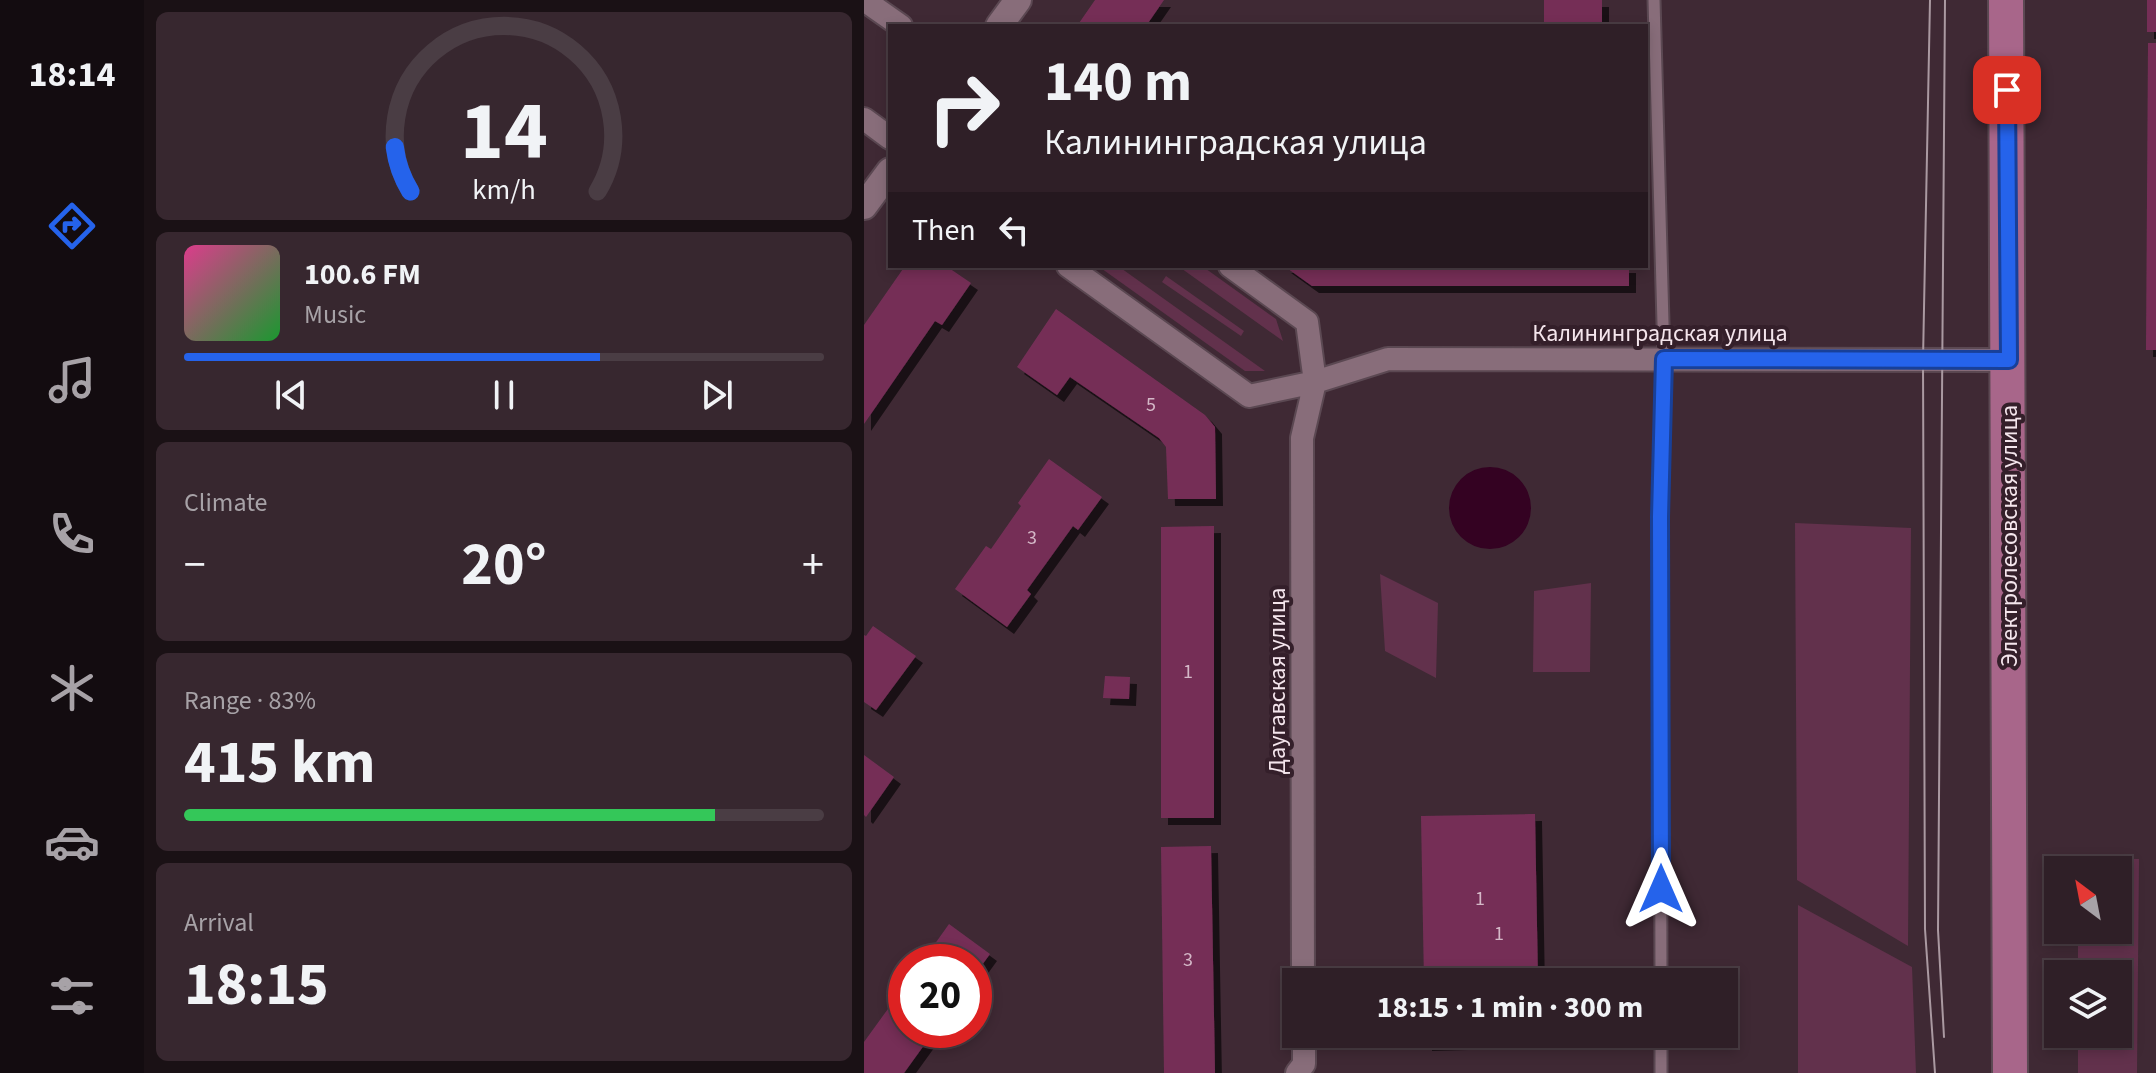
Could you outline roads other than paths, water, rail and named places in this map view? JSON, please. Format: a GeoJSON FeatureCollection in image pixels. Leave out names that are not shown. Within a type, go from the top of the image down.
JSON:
{"type":"FeatureCollection","features":[{"type":"Feature","properties":{"kind":"main road","name":"Электролесовская улица"},"geometry":{"type":"LineString","coordinates":[[2006,0],[2010,1073]]}},
{"type":"Feature","properties":{"kind":"street"},"geometry":{"type":"LineString","coordinates":[[864,0],[898,24]]}},
{"type":"Feature","properties":{"kind":"street"},"geometry":{"type":"LineString","coordinates":[[1000,24],[1018,0]]}},
{"type":"Feature","properties":{"kind":"street"},"geometry":{"type":"LineString","coordinates":[[864,119],[888,137]]}},
{"type":"Feature","properties":{"kind":"street"},"geometry":{"type":"LineString","coordinates":[[864,206],[888,174]]}},
{"type":"Feature","properties":{"kind":"street","name":"Калининградская улица"},"geometry":{"type":"LineString","coordinates":[[1071,268],[1249,396],[1315,382],[1388,359],[2009,360]]}},
{"type":"Feature","properties":{"kind":"street"},"geometry":{"type":"LineString","coordinates":[[1233,268],[1307,322],[1315,382]]}},
{"type":"Feature","properties":{"kind":"street","name":"Даугавская улица"},"geometry":{"type":"LineString","coordinates":[[1303,968],[1302,438],[1315,382]]}},
{"type":"Feature","properties":{"kind":"street"},"geometry":{"type":"LineString","coordinates":[[1297,1073],[1304,1064],[1304,1048]]}},
{"type":"Feature","properties":{"kind":"lane"},"geometry":{"type":"LineString","coordinates":[[1654,0],[1664,359],[1660,517],[1661,968]]}},
{"type":"Feature","properties":{"kind":"lane"},"geometry":{"type":"LineString","coordinates":[[1661,1048],[1661,1073]]}},
{"type":"Feature","properties":{"kind":"tram line"},"geometry":{"type":"LineString","coordinates":[[1930,0],[1923,360],[1925,929],[1935,1073]]}},
{"type":"Feature","properties":{"kind":"tram line"},"geometry":{"type":"LineString","coordinates":[[1944,1037],[1938,930],[1945,0]]}}]}
